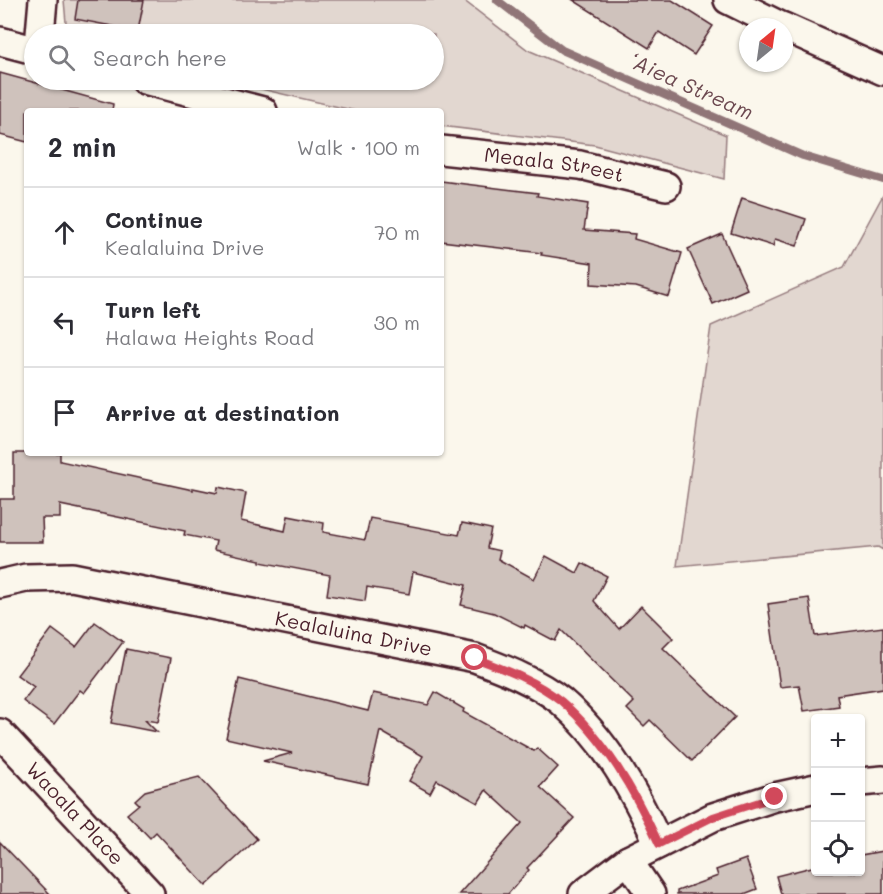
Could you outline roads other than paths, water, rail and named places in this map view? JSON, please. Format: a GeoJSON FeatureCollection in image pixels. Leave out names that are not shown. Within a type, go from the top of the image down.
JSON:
{"type":"FeatureCollection","features":[{"type":"Feature","properties":{"kind":"street"},"geometry":{"type":"LineString","coordinates":[[41,24],[43,0]]}},
{"type":"Feature","properties":{"kind":"street"},"geometry":{"type":"LineString","coordinates":[[728,0],[765,18]]}},
{"type":"Feature","properties":{"kind":"street"},"geometry":{"type":"LineString","coordinates":[[793,31],[883,71]]}},
{"type":"Feature","properties":{"kind":"street"},"geometry":{"type":"LineString","coordinates":[[0,41],[24,47]]}},
{"type":"Feature","properties":{"kind":"street"},"geometry":{"type":"LineString","coordinates":[[182,90],[251,108]]}},
{"type":"Feature","properties":{"kind":"street","name":"Meaala Street"},"geometry":{"type":"LineString","coordinates":[[444,150],[580,165],[666,186]]}},
{"type":"Feature","properties":{"kind":"street","name":"Kealaluina Drive"},"geometry":{"type":"LineString","coordinates":[[0,584],[26,578],[72,577],[475,658],[507,670],[560,701],[602,745],[644,811],[659,844]]}},
{"type":"Feature","properties":{"kind":"street","name":"Waoala Place"},"geometry":{"type":"LineString","coordinates":[[0,733],[150,894]]}},
{"type":"Feature","properties":{"kind":"street"},"geometry":{"type":"LineString","coordinates":[[865,782],[883,780]]}},
{"type":"Feature","properties":{"kind":"street"},"geometry":{"type":"LineString","coordinates":[[583,894],[628,860],[713,817],[775,797],[811,789]]}},
{"type":"Feature","properties":{"kind":"street"},"geometry":{"type":"LineString","coordinates":[[628,860],[651,894]]}},
{"type":"Feature","properties":{"kind":"waterway","name":"ʻAiea Stream"},"geometry":{"type":"LineString","coordinates":[[497,0],[562,50],[803,156],[883,180]]}}]}
